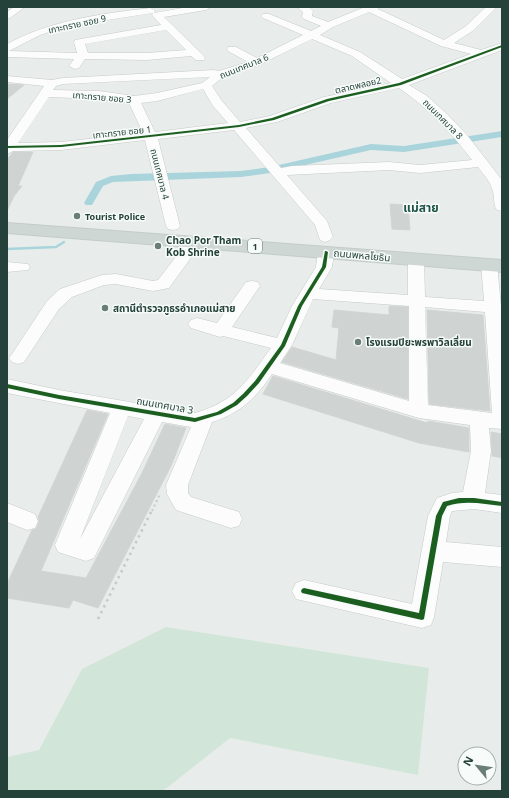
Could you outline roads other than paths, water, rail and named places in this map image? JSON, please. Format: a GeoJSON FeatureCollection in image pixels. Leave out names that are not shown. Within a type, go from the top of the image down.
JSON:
{"type":"FeatureCollection","features":[{"type":"Feature","properties":{"kind":"main road","name":"ถนนพหลโยธิน"},"geometry":{"type":"LineString","coordinates":[[7,214],[173,226],[194,234]]}},
{"type":"Feature","properties":{"kind":"main road","name":"ถนนพหลโยธิน"},"geometry":{"type":"LineString","coordinates":[[7,228],[194,234],[325,244],[502,250]]}},
{"type":"Feature","properties":{"kind":"main road","name":"ถนนพหลโยธิน"},"geometry":{"type":"LineString","coordinates":[[325,244],[416,259],[495,265]]}},
{"type":"Feature","properties":{"kind":"street"},"geometry":{"type":"LineString","coordinates":[[7,16],[20,7]]}},
{"type":"Feature","properties":{"kind":"street","name":"เกาะทราย ซอย 9"},"geometry":{"type":"LineString","coordinates":[[7,48],[28,37],[61,25],[150,11],[206,7]]}},
{"type":"Feature","properties":{"kind":"street"},"geometry":{"type":"LineString","coordinates":[[302,7],[308,11],[307,17],[312,20],[329,24]]}},
{"type":"Feature","properties":{"kind":"street"},"geometry":{"type":"LineString","coordinates":[[445,44],[470,28],[492,7]]}},
{"type":"Feature","properties":{"kind":"street"},"geometry":{"type":"LineString","coordinates":[[372,8],[445,44],[502,58]]}},
{"type":"Feature","properties":{"kind":"street","name":"ถนนเทศบาล 6"},"geometry":{"type":"LineString","coordinates":[[206,85],[216,74],[257,62],[312,35],[329,24],[372,8]]}},
{"type":"Feature","properties":{"kind":"street"},"geometry":{"type":"LineString","coordinates":[[150,11],[216,74]]}},
{"type":"Feature","properties":{"kind":"street","name":"ถนนเทศบาล 8"},"geometry":{"type":"LineString","coordinates":[[266,16],[356,54],[423,99],[443,117],[497,183],[501,193],[502,207]]}},
{"type":"Feature","properties":{"kind":"street"},"geometry":{"type":"LineString","coordinates":[[8,148],[54,86],[83,56],[83,49],[79,42],[61,25]]}},
{"type":"Feature","properties":{"kind":"street"},"geometry":{"type":"LineString","coordinates":[[79,42],[171,30]]}},
{"type":"Feature","properties":{"kind":"street"},"geometry":{"type":"LineString","coordinates":[[122,44],[171,30]]}},
{"type":"Feature","properties":{"kind":"street","name":"ตลาดพลอย2"},"geometry":{"type":"LineString","coordinates":[[238,126],[273,119],[328,100],[400,84],[502,46]]}},
{"type":"Feature","properties":{"kind":"street"},"geometry":{"type":"LineString","coordinates":[[232,49],[257,62]]}},
{"type":"Feature","properties":{"kind":"street"},"geometry":{"type":"LineString","coordinates":[[7,54],[126,58],[170,56],[194,52]]}},
{"type":"Feature","properties":{"kind":"street"},"geometry":{"type":"LineString","coordinates":[[119,80],[126,58]]}},
{"type":"Feature","properties":{"kind":"street"},"geometry":{"type":"LineString","coordinates":[[7,78],[54,86],[216,74]]}},
{"type":"Feature","properties":{"kind":"street"},"geometry":{"type":"LineString","coordinates":[[206,85],[217,103],[281,169],[322,224],[325,244]]}},
{"type":"Feature","properties":{"kind":"street","name":"เกาะทราย ซอย 3"},"geometry":{"type":"LineString","coordinates":[[54,86],[134,100],[157,97],[206,85]]}},
{"type":"Feature","properties":{"kind":"street","name":"ถนนเทศบาล 4"},"geometry":{"type":"LineString","coordinates":[[134,100],[151,137],[173,226]]}},
{"type":"Feature","properties":{"kind":"street","name":"เกาะทราย ซอย 1"},"geometry":{"type":"LineString","coordinates":[[8,148],[61,146],[238,126]]}},
{"type":"Feature","properties":{"kind":"street"},"geometry":{"type":"LineString","coordinates":[[281,169],[307,163],[338,159]]}},
{"type":"Feature","properties":{"kind":"street"},"geometry":{"type":"LineString","coordinates":[[281,169],[389,166],[420,169],[482,163]]}},
{"type":"Feature","properties":{"kind":"street"},"geometry":{"type":"LineString","coordinates":[[18,358],[53,305],[66,293],[98,282],[116,278],[152,286],[162,284],[184,255],[194,234]]}},
{"type":"Feature","properties":{"kind":"street","name":"ถนนเทศบาล 3"},"geometry":{"type":"LineString","coordinates":[[7,386],[59,397],[195,420],[219,413],[240,400],[257,382],[283,345],[300,306],[324,267],[325,244]]}},
{"type":"Feature","properties":{"kind":"street"},"geometry":{"type":"LineString","coordinates":[[416,259],[418,411]]}},
{"type":"Feature","properties":{"kind":"street"},"geometry":{"type":"LineString","coordinates":[[495,265],[492,307],[502,417]]}},
{"type":"Feature","properties":{"kind":"street"},"geometry":{"type":"LineString","coordinates":[[220,330],[252,286]]}},
{"type":"Feature","properties":{"kind":"street"},"geometry":{"type":"LineString","coordinates":[[308,293],[492,307]]}},
{"type":"Feature","properties":{"kind":"street"},"geometry":{"type":"LineString","coordinates":[[197,324],[283,345]]}},
{"type":"Feature","properties":{"kind":"street"},"geometry":{"type":"LineString","coordinates":[[268,366],[418,411],[502,422]]}},
{"type":"Feature","properties":{"kind":"street"},"geometry":{"type":"LineString","coordinates":[[122,407],[66,545],[86,551],[157,413]]}},
{"type":"Feature","properties":{"kind":"street"},"geometry":{"type":"LineString","coordinates":[[204,418],[177,485],[178,494],[184,504],[230,519]]}},
{"type":"Feature","properties":{"kind":"street"},"geometry":{"type":"LineString","coordinates":[[473,500],[481,451],[479,419]]}},
{"type":"Feature","properties":{"kind":"street"},"geometry":{"type":"LineString","coordinates":[[304,591],[422,617],[439,516],[445,504],[454,501],[473,500],[502,504]]}},
{"type":"Feature","properties":{"kind":"street"},"geometry":{"type":"LineString","coordinates":[[7,512],[27,521]]}},
{"type":"Feature","properties":{"kind":"street"},"geometry":{"type":"LineString","coordinates":[[434,551],[502,557]]}},
{"type":"Feature","properties":{"kind":"waterway"},"geometry":{"type":"LineString","coordinates":[[89,203],[99,184],[111,179],[131,177],[241,174],[270,170],[371,147],[404,149],[502,134]]}},
{"type":"Feature","properties":{"kind":"waterway"},"geometry":{"type":"LineString","coordinates":[[7,249],[56,247],[64,242]]}},
{"type":"Feature","properties":{"kind":"place","name":"Tourist Police"},"geometry":{"type":"Point","coordinates":[77,216]}},
{"type":"Feature","properties":{"kind":"place","name":"Chao Por Tham Kob Shrine"},"geometry":{"type":"Point","coordinates":[158,246]}},
{"type":"Feature","properties":{"kind":"place","name":"สถานีตำรวจภูธรอำเภอแม่สาย"},"geometry":{"type":"Point","coordinates":[105,308]}},
{"type":"Feature","properties":{"kind":"place","name":"โรงแรมปิยะพรพาวิลเลี่ยน"},"geometry":{"type":"Point","coordinates":[358,342]}},
{"type":"Feature","properties":{"kind":"district","name":"แม่สาย"},"geometry":{"type":"Point","coordinates":[421,207]}}]}
